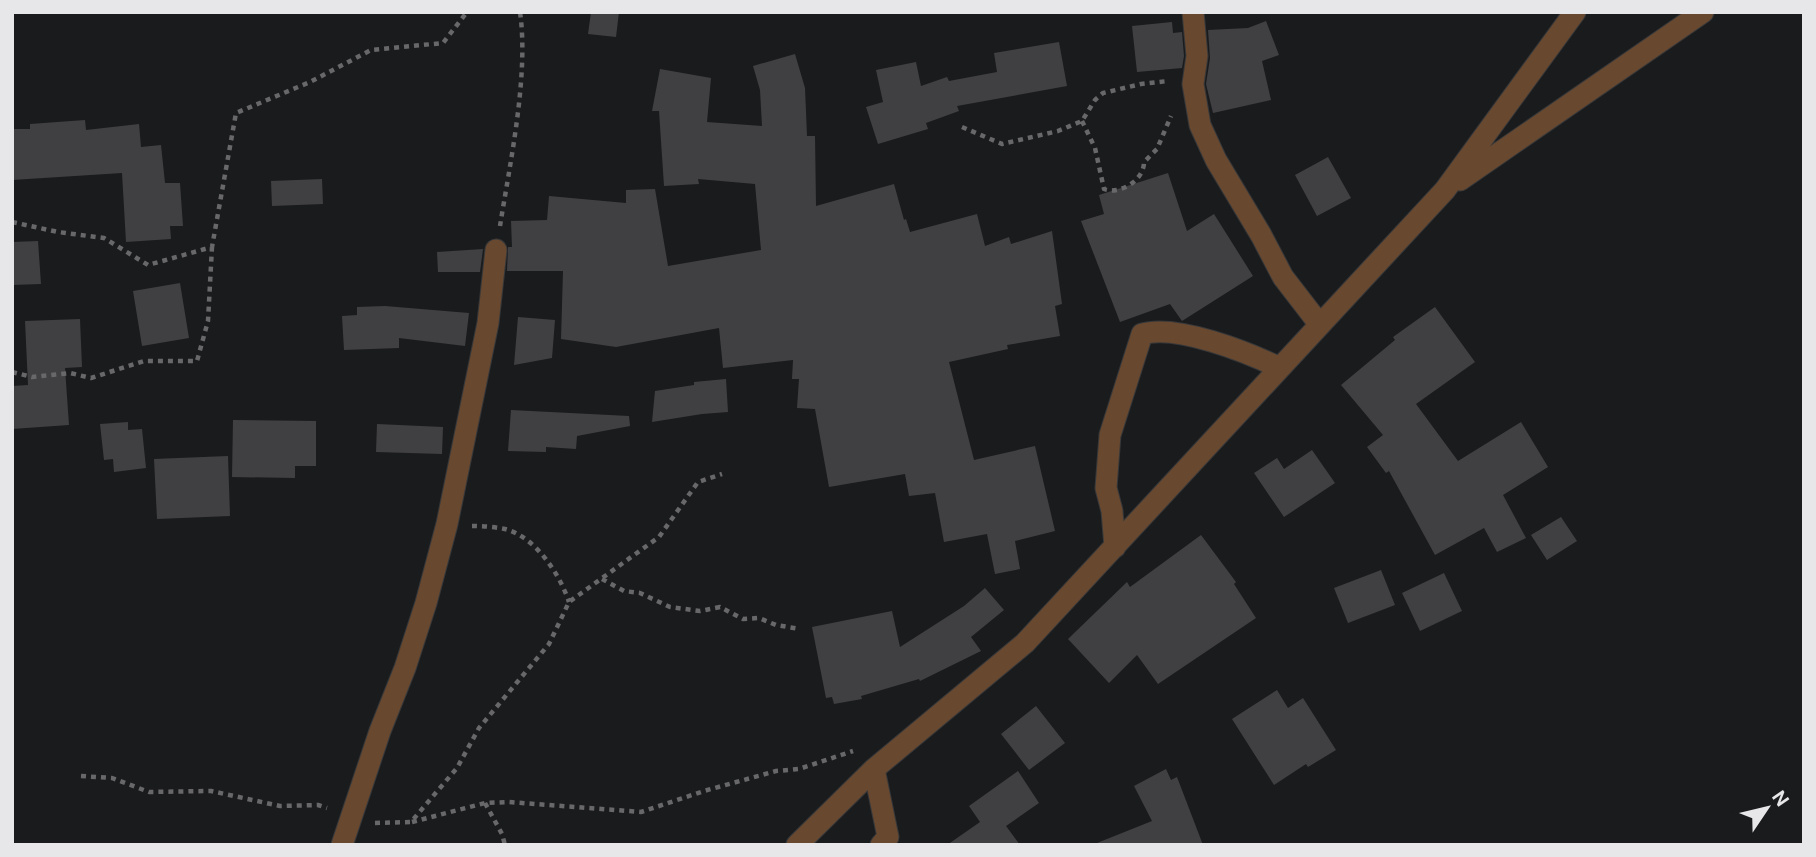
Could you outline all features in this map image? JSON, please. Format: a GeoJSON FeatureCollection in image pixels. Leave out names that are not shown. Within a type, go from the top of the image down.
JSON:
{"type":"FeatureCollection","features":[{"type":"Feature","properties":{"kind":"street"},"geometry":{"type":"LineString","coordinates":[[1193,12],[1197,56],[1193,84],[1200,125],[1216,160],[1283,277],[1320,325]]}},
{"type":"Feature","properties":{"kind":"street"},"geometry":{"type":"LineString","coordinates":[[797,845],[874,769],[1025,643],[1115,547],[1445,190],[1575,12]]}},
{"type":"Feature","properties":{"kind":"street"},"geometry":{"type":"LineString","coordinates":[[1445,190],[1703,12]]}},
{"type":"Feature","properties":{"kind":"street"},"geometry":{"type":"LineString","coordinates":[[342,845],[380,731],[405,668],[447,524],[488,323],[496,250]]}},
{"type":"Feature","properties":{"kind":"street"},"geometry":{"type":"LineString","coordinates":[[1115,547],[1112,511],[1106,488],[1110,435],[1142,334],[1154,331],[1180,334],[1245,351],[1280,368]]}},
{"type":"Feature","properties":{"kind":"street"},"geometry":{"type":"LineString","coordinates":[[874,769],[888,837],[881,845]]}},
{"type":"Feature","properties":{"kind":"path"},"geometry":{"type":"LineString","coordinates":[[12,372],[32,377],[70,373],[91,378],[144,361],[197,361],[208,321],[212,247],[236,113],[310,82],[371,50],[443,43],[467,12]]}},
{"type":"Feature","properties":{"kind":"path"},"geometry":{"type":"LineString","coordinates":[[496,250],[517,109],[524,40],[520,12]]}},
{"type":"Feature","properties":{"kind":"path"},"geometry":{"type":"LineString","coordinates":[[962,127],[1002,145],[1058,131],[1082,121],[1095,100],[1103,93],[1154,82],[1185,81],[1193,84],[1173,112],[1157,149],[1144,163],[1144,171],[1136,182],[1110,192],[1104,189],[1095,148],[1082,121]]}},
{"type":"Feature","properties":{"kind":"path"},"geometry":{"type":"LineString","coordinates":[[12,222],[104,238],[148,265],[212,247]]}},
{"type":"Feature","properties":{"kind":"path"},"geometry":{"type":"LineString","coordinates":[[411,822],[457,768],[480,728],[549,644],[569,602],[659,537],[698,482],[722,474]]}},
{"type":"Feature","properties":{"kind":"path"},"geometry":{"type":"LineString","coordinates":[[447,524],[508,530],[532,544],[564,588],[569,602]]}},
{"type":"Feature","properties":{"kind":"path"},"geometry":{"type":"LineString","coordinates":[[602,579],[613,586],[640,593],[670,607],[700,611],[720,607],[743,618],[759,618],[776,625],[800,629]]}},
{"type":"Feature","properties":{"kind":"path"},"geometry":{"type":"LineString","coordinates":[[81,776],[112,778],[149,792],[211,792],[280,806],[318,805],[339,811],[348,824],[411,822],[485,803],[509,802],[641,812],[704,790],[776,771],[799,769],[864,747]]}},
{"type":"Feature","properties":{"kind":"path"},"geometry":{"type":"LineString","coordinates":[[485,803],[505,845]]}},
{"type":"Feature","properties":{"kind":"building"},"geometry":{"type":"Polygon","coordinates":[[[591,12],[619,12],[616,37],[588,34],[591,12]]]}},
{"type":"Feature","properties":{"kind":"building"},"geometry":{"type":"Polygon","coordinates":[[[1266,21],[1279,55],[1262,61],[1271,100],[1213,113],[1206,84],[1210,58],[1208,30],[1248,28],[1266,21]]]}},
{"type":"Feature","properties":{"kind":"building"},"geometry":{"type":"Polygon","coordinates":[[[1172,22],[1173,33],[1182,32],[1182,68],[1137,72],[1132,26],[1172,22]]]}},
{"type":"Feature","properties":{"kind":"building"},"geometry":{"type":"Polygon","coordinates":[[[1059,42],[1067,86],[957,106],[959,111],[926,123],[928,129],[878,144],[866,107],[883,102],[876,70],[916,62],[921,86],[947,77],[949,81],[997,72],[994,53],[1059,42]]]}},
{"type":"Feature","properties":{"kind":"building"},"geometry":{"type":"Polygon","coordinates":[[[795,54],[805,88],[807,136],[815,136],[816,206],[894,184],[910,232],[977,214],[985,246],[1009,237],[1011,244],[1052,231],[1062,304],[1055,306],[1060,336],[1007,345],[1008,349],[949,362],[974,460],[1035,446],[1055,531],[1015,541],[1020,569],[995,574],[987,534],[944,542],[935,493],[909,496],[905,474],[829,487],[815,409],[797,408],[799,379],[792,379],[793,360],[723,368],[719,328],[616,347],[561,339],[563,271],[507,271],[508,247],[512,247],[511,221],[547,220],[549,196],[626,203],[626,190],[655,189],[668,266],[761,250],[755,184],[698,179],[699,184],[664,186],[659,111],[652,111],[660,69],[711,78],[707,122],[762,126],[760,90],[753,66],[795,54]]]}},
{"type":"Feature","properties":{"kind":"building"},"geometry":{"type":"Polygon","coordinates":[[[85,120],[86,130],[139,124],[141,147],[161,145],[165,183],[180,183],[183,226],[170,226],[171,239],[126,242],[122,173],[12,180],[12,129],[30,129],[30,124],[85,120]]]}},
{"type":"Feature","properties":{"kind":"building"},"geometry":{"type":"Polygon","coordinates":[[[1328,157],[1351,198],[1317,216],[1295,175],[1328,157]]]}},
{"type":"Feature","properties":{"kind":"building"},"geometry":{"type":"Polygon","coordinates":[[[1168,173],[1187,231],[1214,214],[1253,276],[1182,321],[1170,304],[1120,322],[1081,221],[1104,214],[1099,195],[1168,173]]]}},
{"type":"Feature","properties":{"kind":"building"},"geometry":{"type":"Polygon","coordinates":[[[322,179],[323,204],[272,206],[271,181],[322,179]]]}},
{"type":"Feature","properties":{"kind":"building"},"geometry":{"type":"Polygon","coordinates":[[[38,241],[41,284],[12,285],[12,242],[38,241]]]}},
{"type":"Feature","properties":{"kind":"building"},"geometry":{"type":"Polygon","coordinates":[[[483,249],[480,272],[438,272],[437,252],[483,249]]]}},
{"type":"Feature","properties":{"kind":"building"},"geometry":{"type":"Polygon","coordinates":[[[180,283],[189,338],[142,346],[133,291],[180,283]]]}},
{"type":"Feature","properties":{"kind":"building"},"geometry":{"type":"Polygon","coordinates":[[[385,306],[469,313],[465,346],[399,338],[399,348],[344,350],[342,316],[357,315],[357,307],[385,306]]]}},
{"type":"Feature","properties":{"kind":"building"},"geometry":{"type":"Polygon","coordinates":[[[1435,307],[1475,362],[1416,404],[1458,461],[1521,422],[1548,467],[1503,495],[1526,538],[1497,552],[1484,528],[1435,555],[1389,471],[1386,473],[1367,447],[1383,435],[1341,385],[1395,340],[1393,337],[1435,307]]]}},
{"type":"Feature","properties":{"kind":"building"},"geometry":{"type":"Polygon","coordinates":[[[518,317],[555,320],[552,358],[514,365],[518,317]]]}},
{"type":"Feature","properties":{"kind":"building"},"geometry":{"type":"Polygon","coordinates":[[[80,319],[82,367],[65,368],[69,425],[12,429],[12,386],[28,385],[25,321],[80,319]]]}},
{"type":"Feature","properties":{"kind":"building"},"geometry":{"type":"Polygon","coordinates":[[[726,379],[728,412],[652,422],[655,391],[694,385],[694,382],[726,379]]]}},
{"type":"Feature","properties":{"kind":"building"},"geometry":{"type":"Polygon","coordinates":[[[511,410],[629,416],[630,426],[577,436],[576,449],[546,447],[546,452],[508,451],[511,410]]]}},
{"type":"Feature","properties":{"kind":"building"},"geometry":{"type":"Polygon","coordinates":[[[233,420],[316,421],[316,466],[295,466],[295,478],[232,477],[233,420]]]}},
{"type":"Feature","properties":{"kind":"building"},"geometry":{"type":"Polygon","coordinates":[[[128,422],[128,430],[142,429],[146,468],[114,472],[113,459],[104,460],[100,424],[128,422]]]}},
{"type":"Feature","properties":{"kind":"building"},"geometry":{"type":"Polygon","coordinates":[[[377,424],[443,427],[442,454],[376,452],[377,424]]]}},
{"type":"Feature","properties":{"kind":"building"},"geometry":{"type":"Polygon","coordinates":[[[1312,450],[1335,483],[1284,517],[1254,473],[1277,458],[1284,469],[1312,450]]]}},
{"type":"Feature","properties":{"kind":"building"},"geometry":{"type":"Polygon","coordinates":[[[228,456],[230,516],[157,519],[154,459],[228,456]]]}},
{"type":"Feature","properties":{"kind":"building"},"geometry":{"type":"Polygon","coordinates":[[[1561,517],[1577,541],[1547,560],[1531,535],[1561,517]]]}},
{"type":"Feature","properties":{"kind":"building"},"geometry":{"type":"Polygon","coordinates":[[[1201,535],[1236,582],[1234,584],[1256,618],[1158,684],[1137,655],[1109,683],[1068,639],[1127,582],[1130,587],[1201,535]]]}},
{"type":"Feature","properties":{"kind":"building"},"geometry":{"type":"Polygon","coordinates":[[[1381,570],[1395,605],[1348,623],[1334,588],[1381,570]]]}},
{"type":"Feature","properties":{"kind":"building"},"geometry":{"type":"Polygon","coordinates":[[[1444,573],[1462,611],[1420,631],[1402,593],[1444,573]]]}},
{"type":"Feature","properties":{"kind":"building"},"geometry":{"type":"Polygon","coordinates":[[[985,588],[1004,610],[971,637],[981,651],[920,681],[919,679],[861,696],[862,699],[834,704],[832,697],[826,698],[812,627],[892,611],[900,647],[964,606],[985,588]]]}},
{"type":"Feature","properties":{"kind":"building"},"geometry":{"type":"Polygon","coordinates":[[[1277,690],[1288,708],[1303,698],[1336,750],[1308,767],[1306,764],[1274,785],[1232,719],[1277,690]]]}},
{"type":"Feature","properties":{"kind":"building"},"geometry":{"type":"Polygon","coordinates":[[[1036,706],[1065,743],[1029,770],[1001,734],[1036,706]]]}},
{"type":"Feature","properties":{"kind":"building"},"geometry":{"type":"Polygon","coordinates":[[[1166,769],[1171,780],[1177,777],[1203,845],[1097,845],[1152,821],[1134,786],[1166,769]]]}},
{"type":"Feature","properties":{"kind":"building"},"geometry":{"type":"Polygon","coordinates":[[[1018,771],[1039,803],[1006,826],[1020,845],[947,845],[980,822],[969,806],[1018,771]]]}}]}
